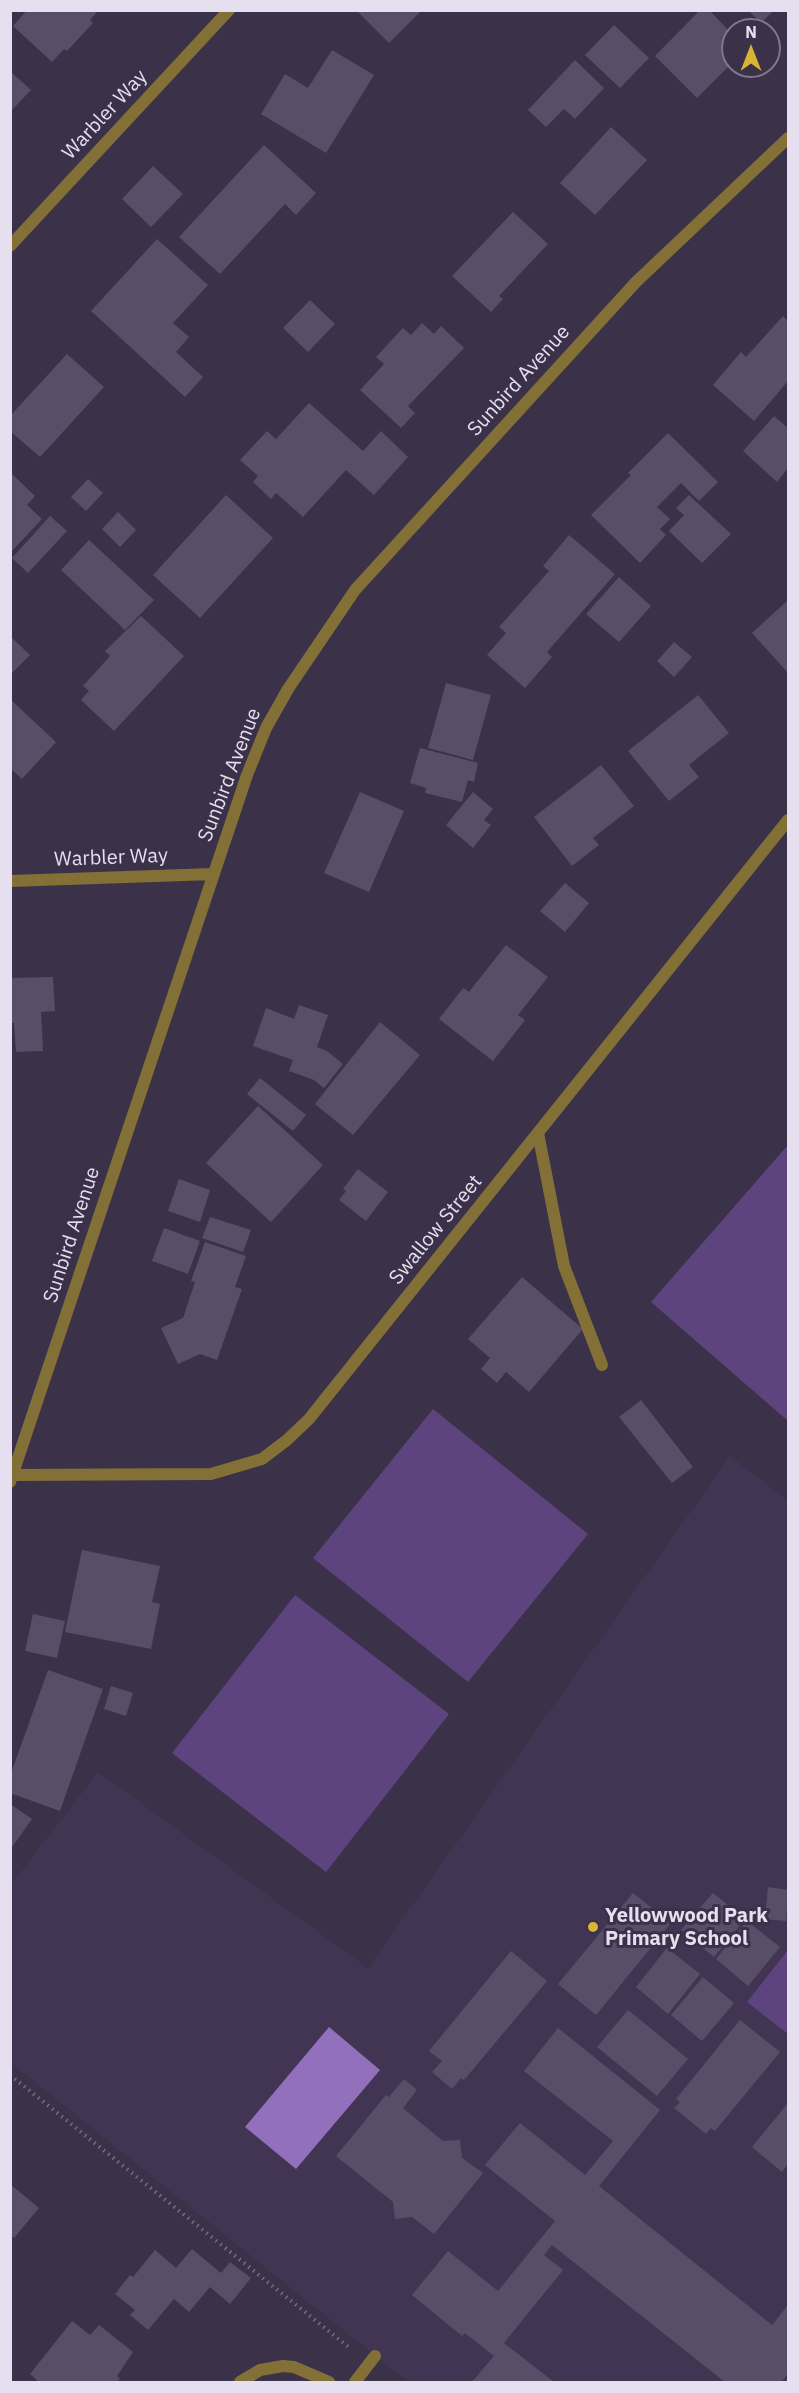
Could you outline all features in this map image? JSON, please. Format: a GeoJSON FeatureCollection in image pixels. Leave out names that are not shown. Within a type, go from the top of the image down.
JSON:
{"type":"FeatureCollection","features":[{"type":"Feature","properties":{"kind":"street","name":"Warbler Way"},"geometry":{"type":"LineString","coordinates":[[10,246],[228,10]]}},
{"type":"Feature","properties":{"kind":"street","name":"Sunbird Avenue"},"geometry":{"type":"LineString","coordinates":[[12,1479],[213,874],[247,775],[266,728],[305,662],[355,590],[636,282],[789,138]]}},
{"type":"Feature","properties":{"kind":"street","name":"Swallow Street"},"geometry":{"type":"LineString","coordinates":[[12,1479],[212,1474],[262,1459],[287,1440],[309,1419],[789,820]]}},
{"type":"Feature","properties":{"kind":"street","name":"Warbler Way"},"geometry":{"type":"LineString","coordinates":[[10,881],[213,874]]}},
{"type":"Feature","properties":{"kind":"street"},"geometry":{"type":"LineString","coordinates":[[538,1133],[564,1266],[602,1365]]}},
{"type":"Feature","properties":{"kind":"street"},"geometry":{"type":"LineString","coordinates":[[356,2382],[372,2360]]}},
{"type":"Feature","properties":{"kind":"street"},"geometry":{"type":"LineString","coordinates":[[240,2382],[260,2370],[283,2366],[294,2367],[329,2382]]}},
{"type":"Feature","properties":{"kind":"path"},"geometry":{"type":"LineString","coordinates":[[10,2075],[372,2360]]}},
{"type":"Feature","properties":{"kind":"shaded area"},"geometry":{"type":"Polygon","coordinates":[[[788,1145],[788,1421],[651,1302],[788,1145]]]}},
{"type":"Feature","properties":{"kind":"shaded area"},"geometry":{"type":"Polygon","coordinates":[[[433,1409],[588,1534],[468,1682],[313,1558],[433,1409]]]}},
{"type":"Feature","properties":{"kind":"shaded area","name":"Yellowwood Park Primary School"},"geometry":{"type":"Polygon","coordinates":[[[730,1456],[788,1501],[788,2382],[408,2382],[11,2063],[10,1886],[98,1772],[368,1968],[730,1456]]]}},
{"type":"Feature","properties":{"kind":"shaded area"},"geometry":{"type":"Polygon","coordinates":[[[295,1595],[449,1714],[326,1872],[172,1753],[295,1595]]]}},
{"type":"Feature","properties":{"kind":"shaded area"},"geometry":{"type":"Polygon","coordinates":[[[788,1950],[788,2034],[747,2002],[788,1950]]]}},
{"type":"Feature","properties":{"kind":"shaded area"},"geometry":{"type":"Polygon","coordinates":[[[329,2027],[380,2070],[296,2169],[245,2127],[329,2027]]]}},
{"type":"Feature","properties":{"kind":"building"},"geometry":{"type":"Polygon","coordinates":[[[27,10],[99,10],[90,20],[93,23],[67,51],[64,49],[52,62],[13,26],[27,10]]]}},
{"type":"Feature","properties":{"kind":"building"},"geometry":{"type":"Polygon","coordinates":[[[356,10],[422,10],[389,43],[356,10]]]}},
{"type":"Feature","properties":{"kind":"building"},"geometry":{"type":"Polygon","coordinates":[[[700,10],[709,10],[721,22],[721,74],[697,98],[655,56],[700,10]]]}},
{"type":"Feature","properties":{"kind":"building"},"geometry":{"type":"Polygon","coordinates":[[[748,10],[774,10],[766,18],[756,18],[748,10]]]}},
{"type":"Feature","properties":{"kind":"building"},"geometry":{"type":"Polygon","coordinates":[[[614,25],[649,58],[620,88],[585,55],[614,25]]]}},
{"type":"Feature","properties":{"kind":"building"},"geometry":{"type":"Polygon","coordinates":[[[332,50],[374,75],[326,153],[261,114],[285,74],[308,88],[332,50]]]}},
{"type":"Feature","properties":{"kind":"building"},"geometry":{"type":"Polygon","coordinates":[[[575,60],[604,88],[575,119],[564,109],[546,127],[528,110],[575,60]]]}},
{"type":"Feature","properties":{"kind":"building"},"geometry":{"type":"Polygon","coordinates":[[[10,71],[31,90],[10,112],[10,71]]]}},
{"type":"Feature","properties":{"kind":"building"},"geometry":{"type":"Polygon","coordinates":[[[611,127],[647,160],[595,215],[560,183],[611,127]]]}},
{"type":"Feature","properties":{"kind":"building"},"geometry":{"type":"Polygon","coordinates":[[[264,145],[316,193],[296,215],[285,204],[220,274],[179,237],[264,145]]]}},
{"type":"Feature","properties":{"kind":"building"},"geometry":{"type":"Polygon","coordinates":[[[153,166],[183,194],[151,227],[122,199],[153,166]]]}},
{"type":"Feature","properties":{"kind":"building"},"geometry":{"type":"Polygon","coordinates":[[[513,212],[548,244],[499,296],[503,299],[491,312],[452,276],[513,212]]]}},
{"type":"Feature","properties":{"kind":"building"},"geometry":{"type":"Polygon","coordinates":[[[157,239],[208,285],[173,323],[189,337],[176,352],[203,377],[185,397],[91,311],[157,239]]]}},
{"type":"Feature","properties":{"kind":"building"},"geometry":{"type":"Polygon","coordinates":[[[310,300],[335,324],[308,352],[283,328],[310,300]]]}},
{"type":"Feature","properties":{"kind":"building"},"geometry":{"type":"Polygon","coordinates":[[[783,316],[788,321],[788,381],[754,421],[713,385],[741,352],[746,357],[783,316]]]}},
{"type":"Feature","properties":{"kind":"building"},"geometry":{"type":"Polygon","coordinates":[[[422,323],[434,334],[441,326],[464,348],[408,406],[415,413],[401,428],[360,390],[384,364],[376,357],[403,328],[411,335],[422,323]]]}},
{"type":"Feature","properties":{"kind":"building"},"geometry":{"type":"Polygon","coordinates":[[[67,354],[104,387],[40,457],[10,431],[10,416],[67,354]]]}},
{"type":"Feature","properties":{"kind":"building"},"geometry":{"type":"Polygon","coordinates":[[[309,403],[363,451],[381,431],[408,457],[374,495],[346,470],[303,517],[276,493],[271,499],[253,482],[258,476],[240,460],[267,431],[276,439],[309,403]]]}},
{"type":"Feature","properties":{"kind":"building"},"geometry":{"type":"Polygon","coordinates":[[[774,416],[788,428],[788,468],[777,482],[743,451],[774,416]]]}},
{"type":"Feature","properties":{"kind":"building"},"geometry":{"type":"Polygon","coordinates":[[[668,433],[718,482],[699,501],[681,483],[657,507],[670,519],[660,529],[666,535],[640,563],[591,515],[668,433]]]}},
{"type":"Feature","properties":{"kind":"building"},"geometry":{"type":"Polygon","coordinates":[[[12,474],[35,496],[27,505],[42,519],[10,553],[12,474]]]}},
{"type":"Feature","properties":{"kind":"building"},"geometry":{"type":"Polygon","coordinates":[[[88,479],[103,493],[86,511],[71,497],[88,479]]]}},
{"type":"Feature","properties":{"kind":"building"},"geometry":{"type":"Polygon","coordinates":[[[226,495],[273,538],[200,618],[153,575],[226,495]]]}},
{"type":"Feature","properties":{"kind":"building"},"geometry":{"type":"Polygon","coordinates":[[[689,495],[731,534],[702,563],[669,531],[684,515],[676,508],[689,495]]]}},
{"type":"Feature","properties":{"kind":"building"},"geometry":{"type":"Polygon","coordinates":[[[118,512],[136,530],[120,547],[102,529],[118,512]]]}},
{"type":"Feature","properties":{"kind":"building"},"geometry":{"type":"Polygon","coordinates":[[[50,516],[67,531],[28,573],[12,558],[50,516]]]}},
{"type":"Feature","properties":{"kind":"building"},"geometry":{"type":"Polygon","coordinates":[[[569,535],[615,574],[547,652],[552,657],[525,688],[487,655],[506,633],[499,627],[549,571],[543,566],[569,535]]]}},
{"type":"Feature","properties":{"kind":"building"},"geometry":{"type":"Polygon","coordinates":[[[89,540],[154,600],[125,630],[61,570],[89,540]]]}},
{"type":"Feature","properties":{"kind":"building"},"geometry":{"type":"Polygon","coordinates":[[[619,577],[651,606],[619,642],[586,614],[619,577]]]}},
{"type":"Feature","properties":{"kind":"building"},"geometry":{"type":"Polygon","coordinates":[[[788,600],[788,673],[752,633],[788,600]]]}},
{"type":"Feature","properties":{"kind":"building"},"geometry":{"type":"Polygon","coordinates":[[[141,616],[184,656],[114,731],[81,700],[89,691],[83,686],[110,656],[105,651],[141,616]]]}},
{"type":"Feature","properties":{"kind":"building"},"geometry":{"type":"Polygon","coordinates":[[[10,636],[30,655],[10,675],[10,636]]]}},
{"type":"Feature","properties":{"kind":"building"},"geometry":{"type":"Polygon","coordinates":[[[674,642],[692,657],[674,677],[657,661],[674,642]]]}},
{"type":"Feature","properties":{"kind":"building"},"geometry":{"type":"Polygon","coordinates":[[[446,683],[491,695],[473,760],[428,748],[446,683]]]}},
{"type":"Feature","properties":{"kind":"building"},"geometry":{"type":"Polygon","coordinates":[[[698,695],[729,733],[689,765],[699,777],[669,801],[628,751],[698,695]]]}},
{"type":"Feature","properties":{"kind":"building"},"geometry":{"type":"Polygon","coordinates":[[[10,699],[56,742],[22,779],[10,768],[10,699]]]}},
{"type":"Feature","properties":{"kind":"building"},"geometry":{"type":"Polygon","coordinates":[[[420,748],[478,763],[474,782],[468,780],[462,802],[425,793],[426,788],[410,783],[420,748]]]}},
{"type":"Feature","properties":{"kind":"building"},"geometry":{"type":"Polygon","coordinates":[[[601,765],[634,806],[593,838],[599,845],[572,866],[534,817],[601,765]]]}},
{"type":"Feature","properties":{"kind":"building"},"geometry":{"type":"Polygon","coordinates":[[[360,792],[404,811],[369,892],[324,873],[360,792]]]}},
{"type":"Feature","properties":{"kind":"building"},"geometry":{"type":"Polygon","coordinates":[[[473,792],[493,809],[484,820],[491,825],[473,848],[446,825],[473,792]]]}},
{"type":"Feature","properties":{"kind":"building"},"geometry":{"type":"Polygon","coordinates":[[[565,883],[589,903],[565,932],[540,911],[565,883]]]}},
{"type":"Feature","properties":{"kind":"building"},"geometry":{"type":"Polygon","coordinates":[[[506,945],[548,977],[518,1015],[525,1020],[493,1061],[439,1019],[463,988],[469,992],[506,945]]]}},
{"type":"Feature","properties":{"kind":"building"},"geometry":{"type":"Polygon","coordinates":[[[53,977],[55,1011],[41,1012],[43,1051],[16,1052],[14,1023],[10,1023],[10,978],[53,977]]]}},
{"type":"Feature","properties":{"kind":"building"},"geometry":{"type":"Polygon","coordinates":[[[299,1005],[328,1015],[317,1047],[327,1051],[343,1064],[324,1088],[314,1080],[289,1071],[293,1060],[253,1046],[266,1008],[294,1019],[299,1005]]]}},
{"type":"Feature","properties":{"kind":"building"},"geometry":{"type":"Polygon","coordinates":[[[380,1022],[420,1055],[353,1135],[315,1104],[380,1022]]]}},
{"type":"Feature","properties":{"kind":"building"},"geometry":{"type":"Polygon","coordinates":[[[260,1078],[306,1115],[293,1131],[247,1094],[260,1078]]]}},
{"type":"Feature","properties":{"kind":"building"},"geometry":{"type":"Polygon","coordinates":[[[258,1106],[323,1165],[271,1222],[206,1163],[258,1106]]]}},
{"type":"Feature","properties":{"kind":"building"},"geometry":{"type":"Polygon","coordinates":[[[358,1169],[388,1192],[366,1221],[339,1200],[346,1191],[343,1189],[358,1169]]]}},
{"type":"Feature","properties":{"kind":"building"},"geometry":{"type":"Polygon","coordinates":[[[179,1179],[210,1190],[200,1222],[168,1211],[179,1179]]]}},
{"type":"Feature","properties":{"kind":"building"},"geometry":{"type":"Polygon","coordinates":[[[210,1217],[251,1230],[243,1252],[202,1238],[210,1217]]]}},
{"type":"Feature","properties":{"kind":"building"},"geometry":{"type":"Polygon","coordinates":[[[164,1228],[200,1241],[188,1274],[152,1261],[164,1228]]]}},
{"type":"Feature","properties":{"kind":"building"},"geometry":{"type":"Polygon","coordinates":[[[205,1242],[246,1256],[235,1287],[242,1289],[217,1360],[200,1354],[178,1364],[161,1328],[183,1318],[195,1282],[191,1281],[205,1242]]]}},
{"type":"Feature","properties":{"kind":"building"},"geometry":{"type":"Polygon","coordinates":[[[522,1277],[583,1329],[529,1392],[506,1372],[497,1383],[481,1369],[490,1358],[468,1339],[522,1277]]]}},
{"type":"Feature","properties":{"kind":"building"},"geometry":{"type":"Polygon","coordinates":[[[641,1400],[693,1467],[672,1483],[619,1417],[641,1400]]]}},
{"type":"Feature","properties":{"kind":"building"},"geometry":{"type":"Polygon","coordinates":[[[82,1550],[160,1566],[152,1602],[160,1604],[151,1649],[65,1632],[82,1550]]]}},
{"type":"Feature","properties":{"kind":"building"},"geometry":{"type":"Polygon","coordinates":[[[33,1614],[65,1621],[57,1658],[25,1651],[33,1614]]]}},
{"type":"Feature","properties":{"kind":"building"},"geometry":{"type":"Polygon","coordinates":[[[48,1670],[103,1689],[60,1811],[10,1793],[10,1776],[48,1670]]]}},
{"type":"Feature","properties":{"kind":"building"},"geometry":{"type":"Polygon","coordinates":[[[111,1686],[133,1693],[126,1716],[104,1709],[111,1686]]]}},
{"type":"Feature","properties":{"kind":"building"},"geometry":{"type":"Polygon","coordinates":[[[10,1804],[32,1819],[10,1850],[10,1804]]]}},
{"type":"Feature","properties":{"kind":"building"},"geometry":{"type":"Polygon","coordinates":[[[768,1887],[788,1890],[786,1921],[765,1919],[768,1887]]]}},
{"type":"Feature","properties":{"kind":"building"},"geometry":{"type":"Polygon","coordinates":[[[633,1893],[671,1923],[596,2015],[558,1984],[633,1893]]]}},
{"type":"Feature","properties":{"kind":"building"},"geometry":{"type":"Polygon","coordinates":[[[713,1893],[745,1919],[714,1957],[681,1930],[713,1893]]]}},
{"type":"Feature","properties":{"kind":"building"},"geometry":{"type":"Polygon","coordinates":[[[747,1921],[780,1947],[748,1986],[716,1959],[747,1921]]]}},
{"type":"Feature","properties":{"kind":"building"},"geometry":{"type":"Polygon","coordinates":[[[667,1948],[700,1974],[668,2014],[636,1987],[667,1948]]]}},
{"type":"Feature","properties":{"kind":"building"},"geometry":{"type":"Polygon","coordinates":[[[511,1951],[547,1981],[464,2080],[461,2078],[452,2089],[432,2072],[442,2061],[429,2051],[511,1951]]]}},
{"type":"Feature","properties":{"kind":"building"},"geometry":{"type":"Polygon","coordinates":[[[703,1977],[734,2003],[702,2041],[671,2015],[703,1977]]]}},
{"type":"Feature","properties":{"kind":"building"},"geometry":{"type":"Polygon","coordinates":[[[628,2010],[688,2059],[657,2096],[597,2047],[628,2010]]]}},
{"type":"Feature","properties":{"kind":"building"},"geometry":{"type":"Polygon","coordinates":[[[740,2020],[780,2052],[715,2131],[711,2128],[706,2134],[674,2108],[680,2102],[676,2099],[740,2020]]]}},
{"type":"Feature","properties":{"kind":"building"},"geometry":{"type":"Polygon","coordinates":[[[558,2028],[660,2110],[599,2186],[772,2325],[788,2305],[788,2374],[781,2382],[725,2382],[552,2245],[544,2255],[563,2270],[504,2343],[554,2382],[472,2382],[494,2356],[465,2333],[462,2336],[412,2295],[448,2251],[498,2291],[555,2221],[485,2165],[520,2123],[585,2175],[613,2141],[524,2071],[558,2028]]]}},
{"type":"Feature","properties":{"kind":"building"},"geometry":{"type":"Polygon","coordinates":[[[404,2079],[417,2090],[403,2108],[443,2141],[460,2140],[462,2158],[483,2173],[434,2234],[412,2217],[395,2219],[393,2202],[336,2156],[386,2095],[389,2097],[404,2079]]]}},
{"type":"Feature","properties":{"kind":"building"},"geometry":{"type":"Polygon","coordinates":[[[788,2103],[788,2164],[782,2172],[752,2147],[788,2103]]]}},
{"type":"Feature","properties":{"kind":"building"},"geometry":{"type":"Polygon","coordinates":[[[10,2184],[39,2208],[14,2238],[10,2235],[10,2184]]]}},
{"type":"Feature","properties":{"kind":"building"},"geometry":{"type":"Polygon","coordinates":[[[192,2249],[221,2273],[230,2262],[251,2278],[230,2304],[210,2287],[189,2312],[174,2299],[148,2330],[130,2315],[135,2310],[115,2294],[130,2275],[133,2277],[155,2250],[176,2268],[192,2249]]]}},
{"type":"Feature","properties":{"kind":"building"},"geometry":{"type":"Polygon","coordinates":[[[72,2321],[90,2335],[99,2325],[133,2352],[117,2376],[120,2379],[117,2382],[37,2382],[30,2374],[72,2321]]]}},
{"type":"Feature","properties":{"kind":"place","name":"Yellowwood Park Primary School"},"geometry":{"type":"Point","coordinates":[593,1927]}}]}
